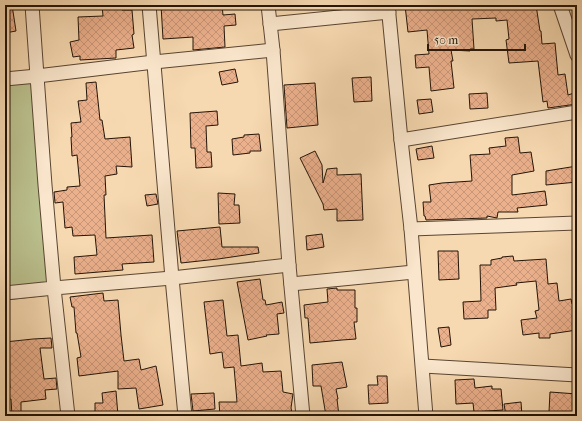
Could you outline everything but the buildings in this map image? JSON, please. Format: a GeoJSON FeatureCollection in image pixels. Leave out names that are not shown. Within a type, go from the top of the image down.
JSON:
{"type":"FeatureCollection","features":[{"type":"Feature","properties":{"kind":"street"},"geometry":{"type":"LineString","coordinates":[[32,5],[44,185],[68,416]]}},
{"type":"Feature","properties":{"kind":"street"},"geometry":{"type":"LineString","coordinates":[[149,5],[185,416]]}},
{"type":"Feature","properties":{"kind":"street"},"geometry":{"type":"LineString","coordinates":[[268,5],[303,416]]}},
{"type":"Feature","properties":{"kind":"street"},"geometry":{"type":"LineString","coordinates":[[560,5],[577,55]]}},
{"type":"Feature","properties":{"kind":"street"},"geometry":{"type":"LineString","coordinates":[[270,24],[388,8],[411,229],[426,416]]}},
{"type":"Feature","properties":{"kind":"street"},"geometry":{"type":"LineString","coordinates":[[5,79],[273,50]]}},
{"type":"Feature","properties":{"kind":"street"},"geometry":{"type":"LineString","coordinates":[[401,140],[577,112]]}},
{"type":"Feature","properties":{"kind":"street"},"geometry":{"type":"LineString","coordinates":[[411,229],[577,222]]}},
{"type":"Feature","properties":{"kind":"street"},"geometry":{"type":"LineString","coordinates":[[5,293],[172,278],[289,265]]}},
{"type":"Feature","properties":{"kind":"street"},"geometry":{"type":"LineString","coordinates":[[291,284],[414,272]]}},
{"type":"Feature","properties":{"kind":"street"},"geometry":{"type":"LineString","coordinates":[[422,366],[577,375]]}},
{"type":"Feature","properties":{"kind":"green space"},"geometry":{"type":"Polygon","coordinates":[[[31,80],[50,295],[5,300],[5,82],[31,80]]]}}]}
